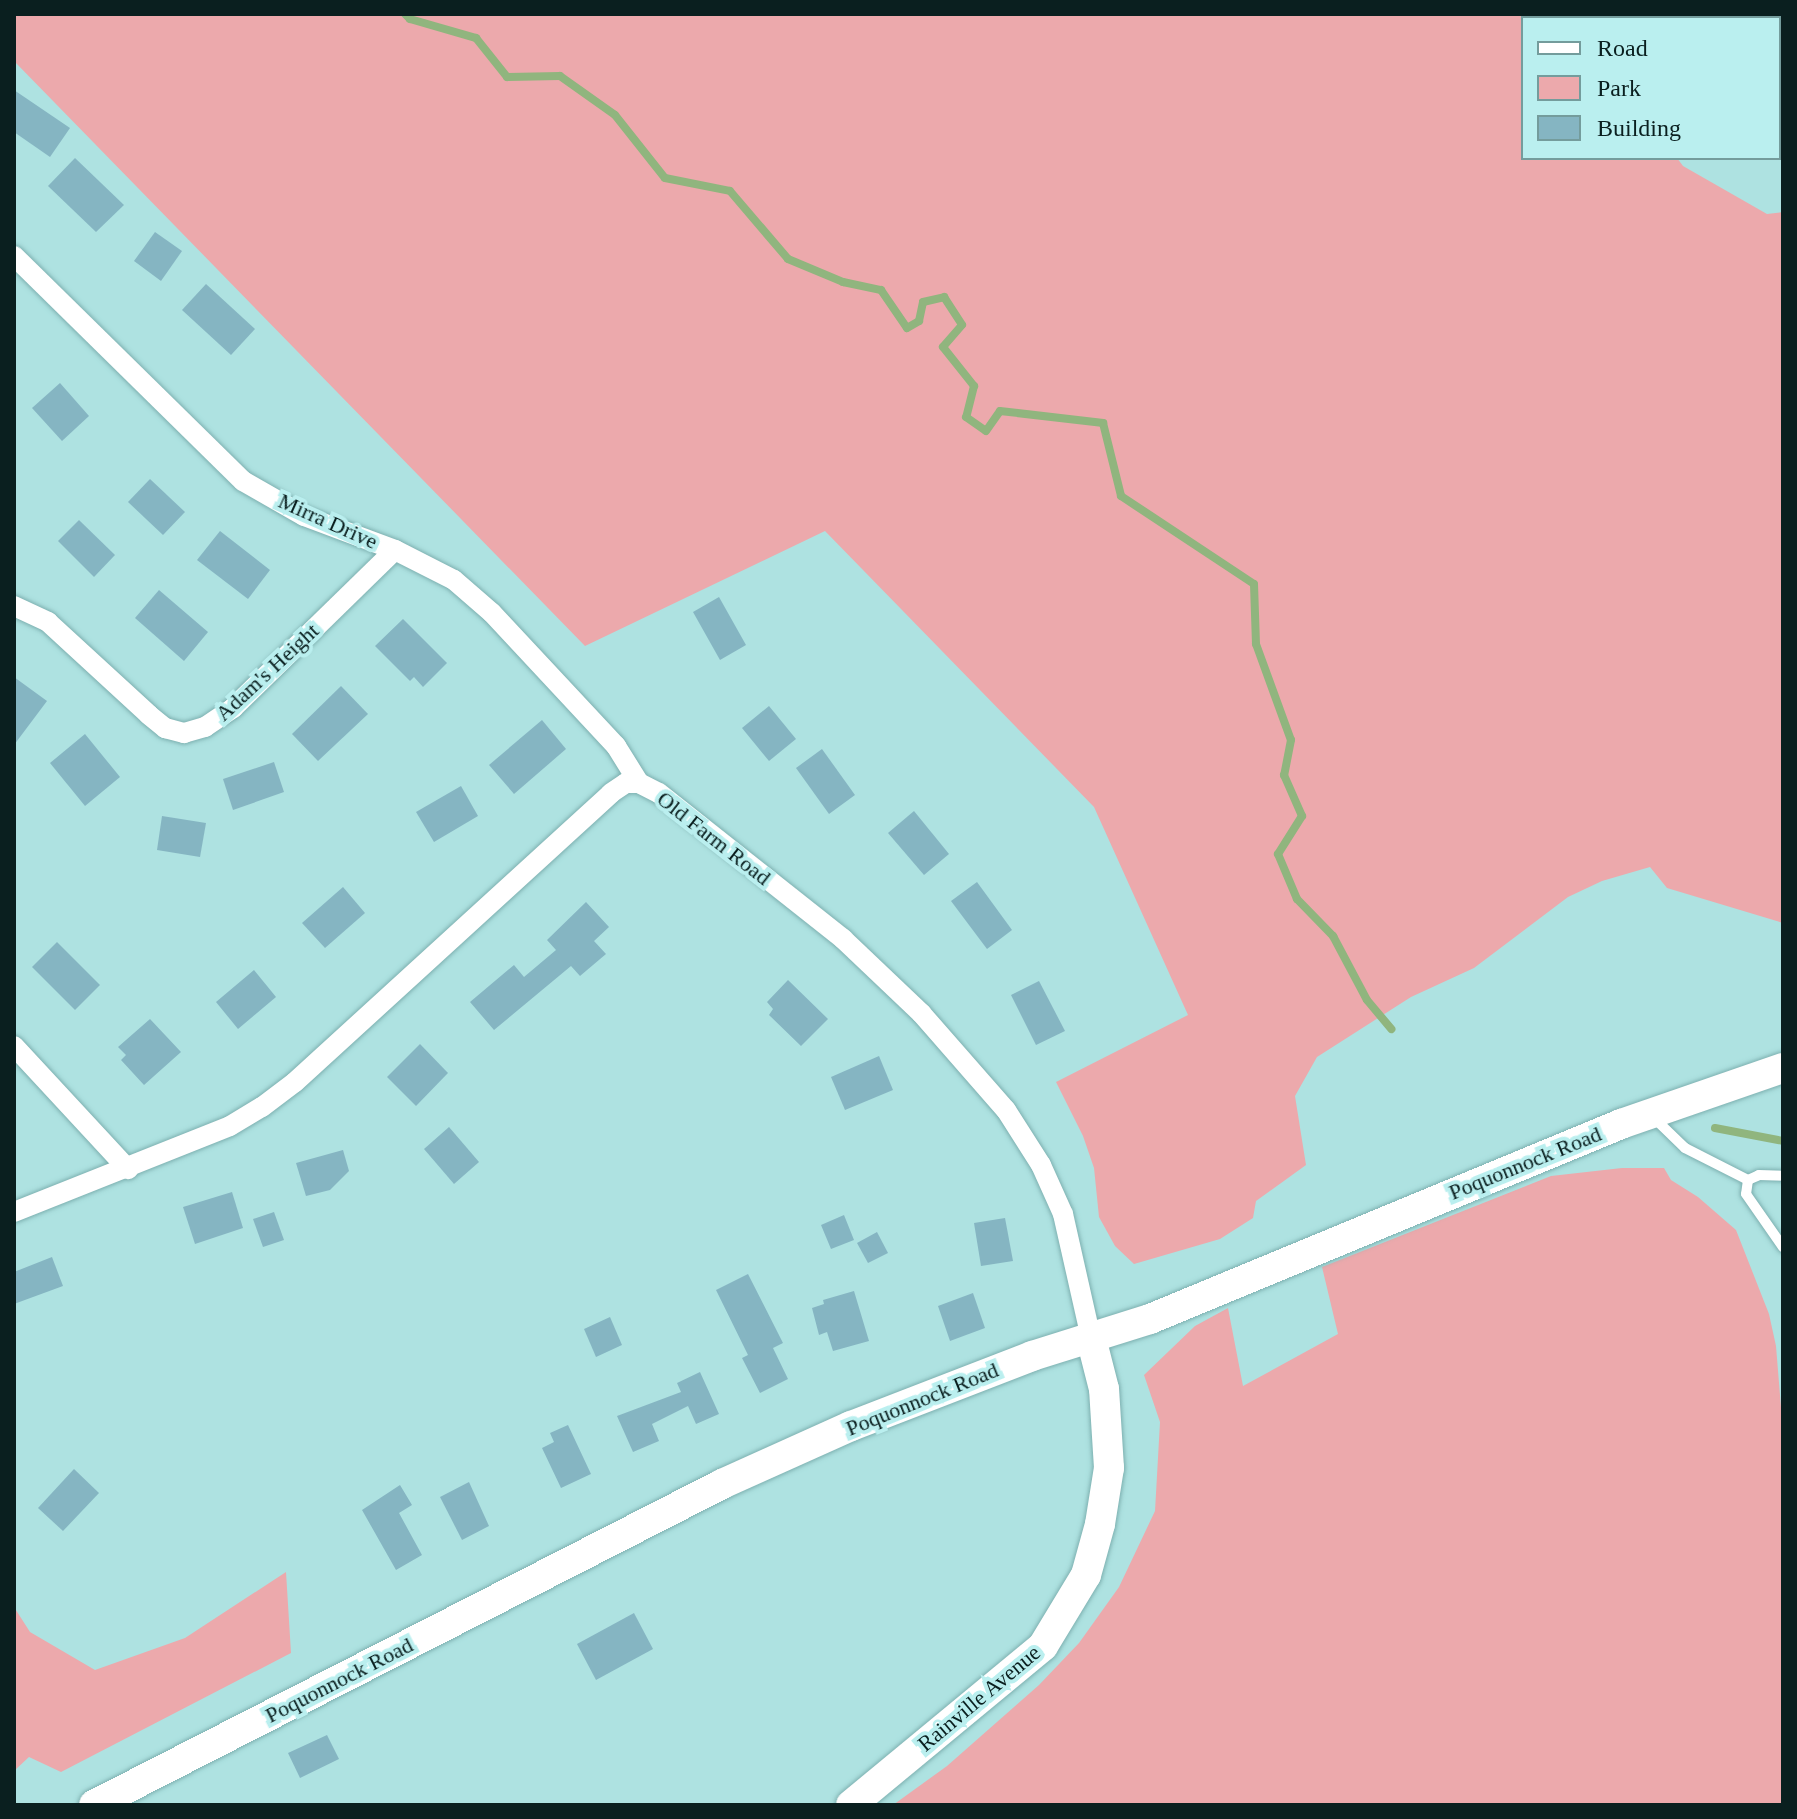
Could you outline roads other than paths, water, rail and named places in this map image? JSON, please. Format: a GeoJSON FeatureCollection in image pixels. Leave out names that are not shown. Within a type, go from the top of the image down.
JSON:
{"type":"FeatureCollection","features":[{"type":"Feature","properties":{"kind":"main road","name":"Poquonnock Road"},"geometry":{"type":"LineString","coordinates":[[94,1805],[722,1484],[865,1421],[1032,1356],[1150,1319],[1649,1113],[1783,1068]]}},
{"type":"Feature","properties":{"kind":"main road","name":"Rainville Avenue"},"geometry":{"type":"LineString","coordinates":[[851,1805],[1043,1646],[1086,1575],[1100,1524],[1109,1468],[1104,1389],[1091,1338]]}},
{"type":"Feature","properties":{"kind":"street","name":"Mirra Drive"},"geometry":{"type":"LineString","coordinates":[[14,256],[243,481],[304,516],[395,550],[454,580],[492,613],[616,746],[639,783]]}},
{"type":"Feature","properties":{"kind":"street","name":"Adam's Height"},"geometry":{"type":"LineString","coordinates":[[14,606],[48,622],[149,715],[165,728],[184,733],[205,727],[233,708],[395,550]]}},
{"type":"Feature","properties":{"kind":"street","name":"Old Farm Road"},"geometry":{"type":"LineString","coordinates":[[14,1212],[230,1126],[284,1091],[611,793],[626,783],[639,783],[659,793],[843,939],[921,1013],[1006,1110],[1041,1165],[1063,1214],[1091,1338]]}},
{"type":"Feature","properties":{"kind":"street"},"geometry":{"type":"LineString","coordinates":[[14,1046],[128,1169]]}},
{"type":"Feature","properties":{"kind":"lane"},"geometry":{"type":"LineString","coordinates":[[1649,1113],[1685,1148],[1748,1180]]}},
{"type":"Feature","properties":{"kind":"lane"},"geometry":{"type":"LineString","coordinates":[[1748,1180],[1759,1175],[1783,1176]]}},
{"type":"Feature","properties":{"kind":"lane"},"geometry":{"type":"LineString","coordinates":[[1748,1180],[1746,1194],[1783,1247]]}},
{"type":"Feature","properties":{"kind":"waterway"},"geometry":{"type":"LineString","coordinates":[[405,14],[410,19],[476,38],[507,77],[560,76],[615,115],[665,178],[730,191],[788,259],[843,282],[881,290],[907,328],[919,321],[923,302],[944,297],[962,325],[943,347],[974,386],[966,417],[986,431],[1000,411],[1103,423],[1121,496],[1254,584],[1256,644],[1291,740],[1284,775],[1302,816],[1278,854],[1297,899],[1333,936],[1367,1000],[1391,1029]]}},
{"type":"Feature","properties":{"kind":"waterway"},"geometry":{"type":"LineString","coordinates":[[1715,1128],[1783,1141]]}}]}
